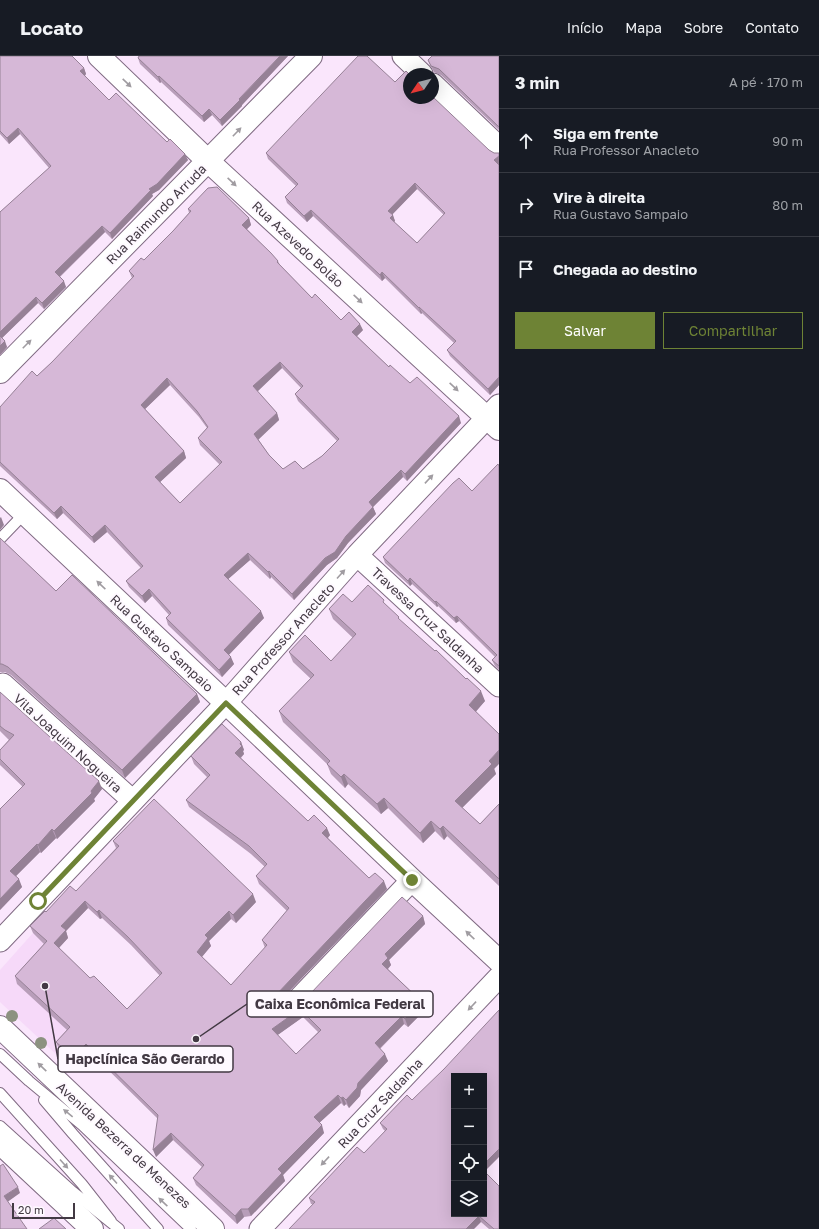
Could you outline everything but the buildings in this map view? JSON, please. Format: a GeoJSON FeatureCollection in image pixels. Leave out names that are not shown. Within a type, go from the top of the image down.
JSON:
{"type":"FeatureCollection","features":[{"type":"Feature","properties":{"kind":"street","name":"Rua Azevedo Bolão"},"geometry":{"type":"LineString","coordinates":[[99,56],[208,161],[495,417]]}},
{"type":"Feature","properties":{"kind":"street","name":"Rua Raimundo Arruda"},"geometry":{"type":"LineString","coordinates":[[0,372],[311,56]]}},
{"type":"Feature","properties":{"kind":"street"},"geometry":{"type":"LineString","coordinates":[[403,56],[416,68]]}},
{"type":"Feature","properties":{"kind":"street"},"geometry":{"type":"LineString","coordinates":[[439,90],[499,147]]}},
{"type":"Feature","properties":{"kind":"street","name":"Rua Professor Anacleto"},"geometry":{"type":"LineString","coordinates":[[0,941],[226,703],[358,555],[495,417]]}},
{"type":"Feature","properties":{"kind":"street","name":"Rua Gustavo Sampaio"},"geometry":{"type":"LineString","coordinates":[[0,490],[499,961]]}},
{"type":"Feature","properties":{"kind":"street","name":"Travessa Cruz Saldanha"},"geometry":{"type":"LineString","coordinates":[[358,555],[499,686]]}},
{"type":"Feature","properties":{"kind":"street","name":"Vila Joaquim Nogueira"},"geometry":{"type":"LineString","coordinates":[[3,684],[133,801]]}},
{"type":"Feature","properties":{"kind":"street"},"geometry":{"type":"LineString","coordinates":[[286,1012],[412,880]]}},
{"type":"Feature","properties":{"kind":"street","name":"Rua Cruz Saldanha"},"geometry":{"type":"LineString","coordinates":[[260,1229],[499,977]]}},
{"type":"Feature","properties":{"kind":"street","name":"Avenida Bezerra de Menezes"},"geometry":{"type":"LineString","coordinates":[[0,1027],[213,1229]]}},
{"type":"Feature","properties":{"kind":"street"},"geometry":{"type":"LineString","coordinates":[[3,1151],[101,1225]]}},
{"type":"Feature","properties":{"kind":"lane"},"geometry":{"type":"LineString","coordinates":[[0,539],[25,513]]}},
{"type":"Feature","properties":{"kind":"lane","name":"Avenida Bezerra de Menezes"},"geometry":{"type":"LineString","coordinates":[[0,1054],[29,1082],[82,1125],[191,1229]]}},
{"type":"Feature","properties":{"kind":"lane","name":"Avenida Bezerra de Menezes"},"geometry":{"type":"LineString","coordinates":[[29,1082],[73,1134],[158,1229]]}},
{"type":"Feature","properties":{"kind":"lane"},"geometry":{"type":"LineString","coordinates":[[0,1093],[82,1184],[101,1225]]}},
{"type":"Feature","properties":{"kind":"lane"},"geometry":{"type":"LineString","coordinates":[[0,1126],[73,1192],[101,1225],[119,1229]]}},
{"type":"Feature","properties":{"kind":"shaded area"},"geometry":{"type":"Polygon","coordinates":[[[33,933],[122,1016],[71,1068],[0,1002],[0,970],[33,933]]]}},
{"type":"Feature","properties":{"kind":"place","name":"Hapclínica São Gerardo"},"geometry":{"type":"Point","coordinates":[45,986]}},
{"type":"Feature","properties":{"kind":"place","name":"Caixa Econômica Federal"},"geometry":{"type":"Point","coordinates":[196,1039]}},
{"type":"Feature","properties":{"kind":"route"},"geometry":{"type":"LineString","coordinates":[[38,901],[226,703],[412,880]]}}]}
